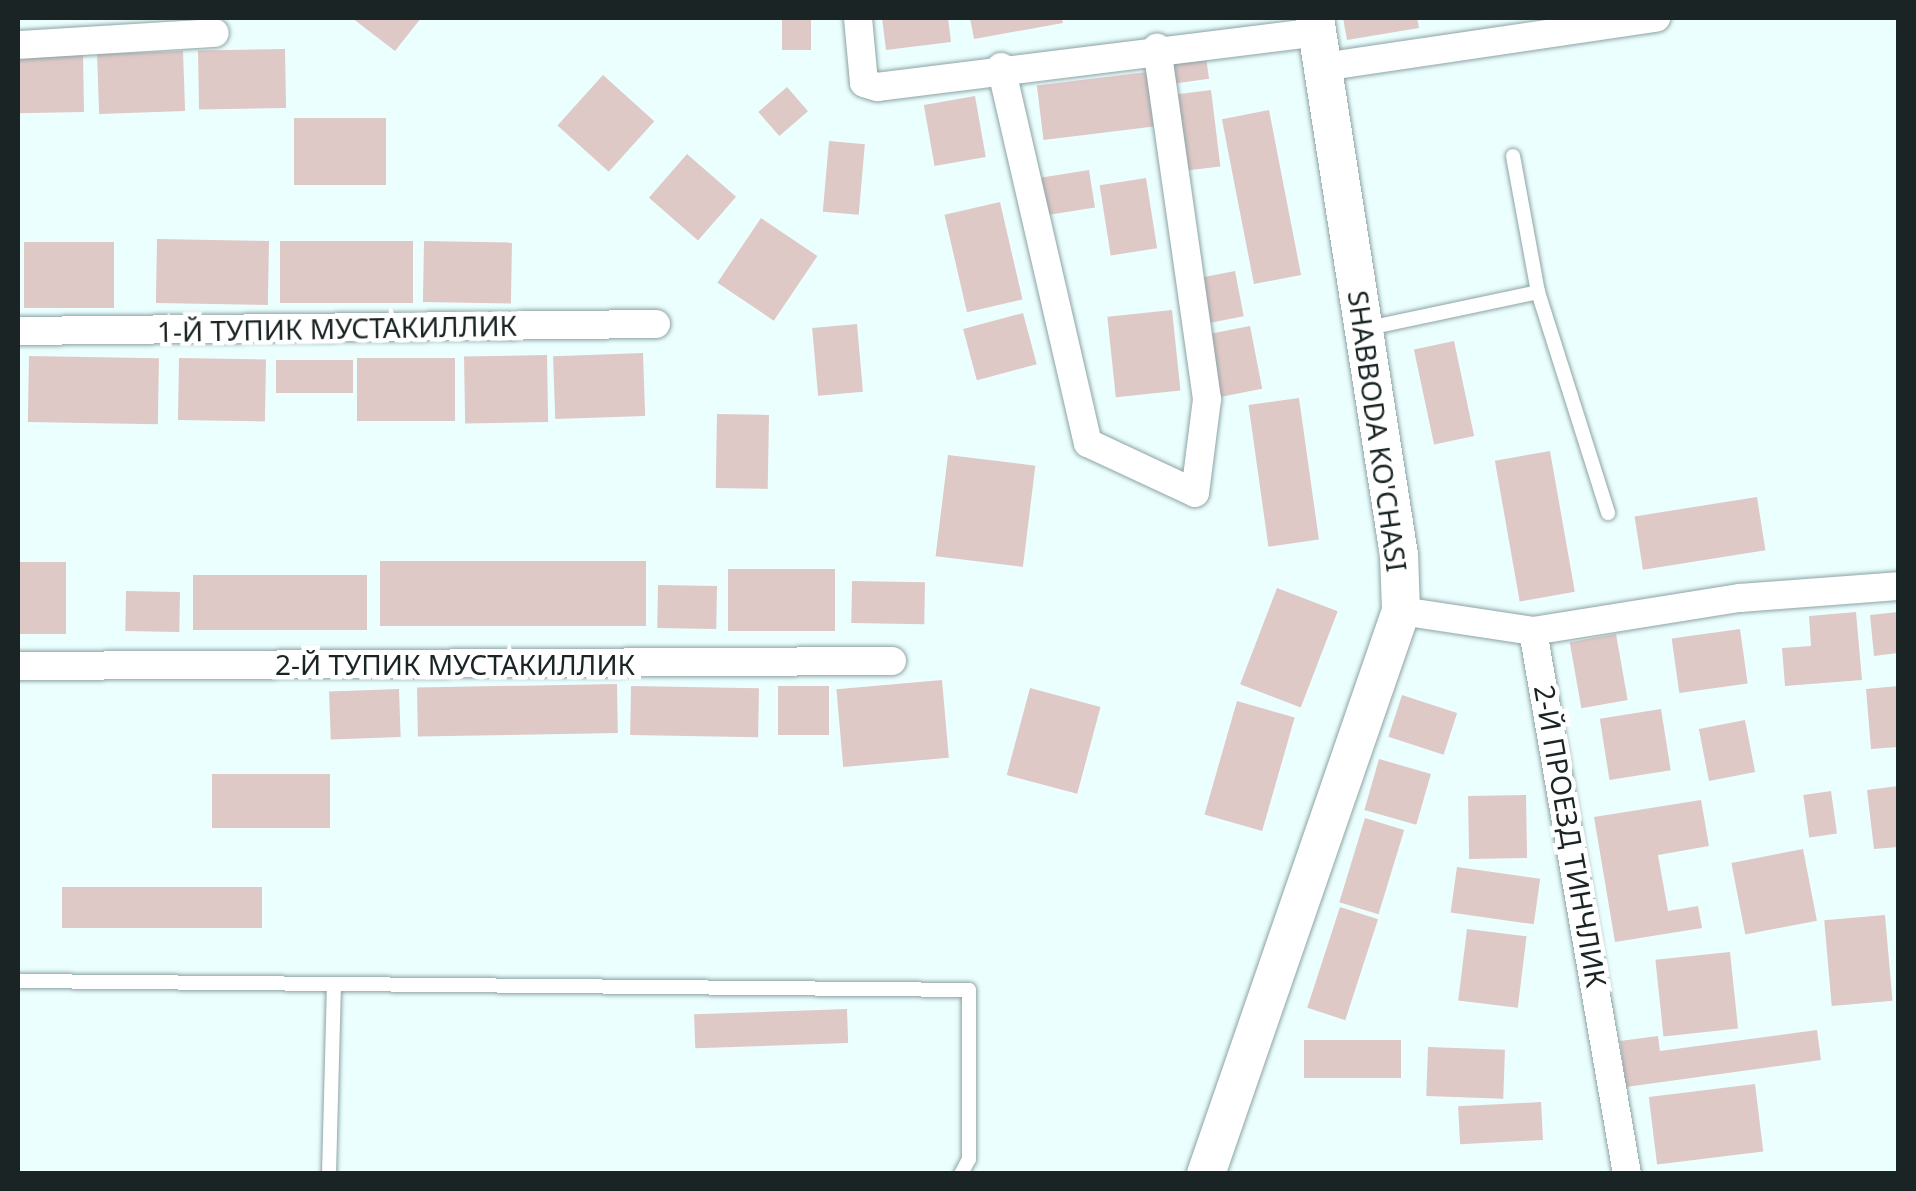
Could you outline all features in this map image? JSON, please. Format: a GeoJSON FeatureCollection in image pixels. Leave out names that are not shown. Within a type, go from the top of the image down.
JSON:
{"type":"FeatureCollection","features":[{"type":"Feature","properties":{"kind":"street"},"geometry":{"type":"LineString","coordinates":[[858,18],[864,83],[1157,48],[1656,18]]}},
{"type":"Feature","properties":{"kind":"street"},"geometry":{"type":"LineString","coordinates":[[18,45],[214,33]]}},
{"type":"Feature","properties":{"kind":"street","name":"SHABBODA KO'CHASI"},"geometry":{"type":"LineString","coordinates":[[1206,1174],[1401,611],[1364,329],[1318,39]]}},
{"type":"Feature","properties":{"kind":"street"},"geometry":{"type":"LineString","coordinates":[[1001,67],[1088,443],[1195,492],[1208,399],[1157,48]]}},
{"type":"Feature","properties":{"kind":"street","name":"1-Й ТУПИК МУСТАКИЛЛИК"},"geometry":{"type":"LineString","coordinates":[[18,331],[656,324]]}},
{"type":"Feature","properties":{"kind":"street"},"geometry":{"type":"LineString","coordinates":[[1401,611],[1533,631],[1740,598],[1898,586]]}},
{"type":"Feature","properties":{"kind":"street","name":"2-Й ПРОЕЗД ТИНЧЛИК"},"geometry":{"type":"LineString","coordinates":[[1533,631],[1627,1174]]}},
{"type":"Feature","properties":{"kind":"street","name":"2-Й ТУПИК МУСТАКИЛЛИК"},"geometry":{"type":"LineString","coordinates":[[18,666],[892,661]]}},
{"type":"Feature","properties":{"kind":"lane"},"geometry":{"type":"LineString","coordinates":[[1513,156],[1538,292],[1608,513]]}},
{"type":"Feature","properties":{"kind":"lane"},"geometry":{"type":"LineString","coordinates":[[1364,329],[1538,292]]}},
{"type":"Feature","properties":{"kind":"lane"},"geometry":{"type":"LineString","coordinates":[[18,981],[969,990],[968,1159],[960,1174]]}},
{"type":"Feature","properties":{"kind":"lane"},"geometry":{"type":"LineString","coordinates":[[329,1174],[334,984]]}},
{"type":"Feature","properties":{"kind":"building"},"geometry":{"type":"Polygon","coordinates":[[[352,18],[421,18],[395,51],[352,18]]]}},
{"type":"Feature","properties":{"kind":"building"},"geometry":{"type":"Polygon","coordinates":[[[782,18],[811,18],[811,50],[782,50],[782,18]]]}},
{"type":"Feature","properties":{"kind":"building"},"geometry":{"type":"Polygon","coordinates":[[[882,18],[948,18],[951,42],[886,50],[882,18]]]}},
{"type":"Feature","properties":{"kind":"building"},"geometry":{"type":"Polygon","coordinates":[[[970,18],[1062,18],[1063,23],[974,39],[970,18]]]}},
{"type":"Feature","properties":{"kind":"building"},"geometry":{"type":"Polygon","coordinates":[[[1343,18],[1417,18],[1419,28],[1347,40],[1343,18]]]}},
{"type":"Feature","properties":{"kind":"building"},"geometry":{"type":"Polygon","coordinates":[[[285,49],[286,108],[199,110],[198,51],[285,49]]]}},
{"type":"Feature","properties":{"kind":"building"},"geometry":{"type":"Polygon","coordinates":[[[1205,50],[1209,79],[1171,84],[1167,55],[1205,50]]]}},
{"type":"Feature","properties":{"kind":"building"},"geometry":{"type":"Polygon","coordinates":[[[183,51],[185,111],[99,114],[97,54],[183,51]]]}},
{"type":"Feature","properties":{"kind":"building"},"geometry":{"type":"Polygon","coordinates":[[[83,53],[84,112],[19,113],[18,54],[83,53]]]}},
{"type":"Feature","properties":{"kind":"building"},"geometry":{"type":"Polygon","coordinates":[[[1147,72],[1154,127],[1044,140],[1037,86],[1147,72]]]}},
{"type":"Feature","properties":{"kind":"building"},"geometry":{"type":"Polygon","coordinates":[[[603,75],[654,121],[609,172],[557,126],[603,75]]]}},
{"type":"Feature","properties":{"kind":"building"},"geometry":{"type":"Polygon","coordinates":[[[787,87],[808,111],[779,136],[758,112],[787,87]]]}},
{"type":"Feature","properties":{"kind":"building"},"geometry":{"type":"Polygon","coordinates":[[[1211,90],[1220,166],[1183,171],[1173,95],[1211,90]]]}},
{"type":"Feature","properties":{"kind":"building"},"geometry":{"type":"Polygon","coordinates":[[[975,96],[986,157],[935,166],[924,105],[975,96]]]}},
{"type":"Feature","properties":{"kind":"building"},"geometry":{"type":"Polygon","coordinates":[[[1269,110],[1301,275],[1254,284],[1222,119],[1269,110]]]}},
{"type":"Feature","properties":{"kind":"building"},"geometry":{"type":"Polygon","coordinates":[[[294,118],[386,118],[386,185],[294,185],[294,118]]]}},
{"type":"Feature","properties":{"kind":"building"},"geometry":{"type":"Polygon","coordinates":[[[829,141],[865,144],[859,215],[823,212],[829,141]]]}},
{"type":"Feature","properties":{"kind":"building"},"geometry":{"type":"Polygon","coordinates":[[[687,154],[736,197],[698,240],[649,198],[687,154]]]}},
{"type":"Feature","properties":{"kind":"building"},"geometry":{"type":"Polygon","coordinates":[[[1089,170],[1095,208],[1045,216],[1039,178],[1089,170]]]}},
{"type":"Feature","properties":{"kind":"building"},"geometry":{"type":"Polygon","coordinates":[[[1146,178],[1157,248],[1111,255],[1100,185],[1146,178]]]}},
{"type":"Feature","properties":{"kind":"building"},"geometry":{"type":"Polygon","coordinates":[[[1000,202],[1022,299],[967,312],[944,215],[1000,202]]]}},
{"type":"Feature","properties":{"kind":"building"},"geometry":{"type":"Polygon","coordinates":[[[761,218],[817,256],[774,321],[717,283],[761,218]]]}},
{"type":"Feature","properties":{"kind":"building"},"geometry":{"type":"Polygon","coordinates":[[[157,239],[269,241],[268,305],[156,303],[157,239]]]}},
{"type":"Feature","properties":{"kind":"building"},"geometry":{"type":"Polygon","coordinates":[[[280,241],[413,241],[413,303],[280,303],[280,241]]]}},
{"type":"Feature","properties":{"kind":"building"},"geometry":{"type":"Polygon","coordinates":[[[424,241],[512,243],[511,304],[423,302],[424,241]]]}},
{"type":"Feature","properties":{"kind":"building"},"geometry":{"type":"Polygon","coordinates":[[[24,242],[114,242],[114,308],[24,308],[24,242]]]}},
{"type":"Feature","properties":{"kind":"building"},"geometry":{"type":"Polygon","coordinates":[[[1235,271],[1244,316],[1210,323],[1202,277],[1235,271]]]}},
{"type":"Feature","properties":{"kind":"building"},"geometry":{"type":"Polygon","coordinates":[[[1172,310],[1180,391],[1116,397],[1107,317],[1172,310]]]}},
{"type":"Feature","properties":{"kind":"building"},"geometry":{"type":"Polygon","coordinates":[[[1023,313],[1037,364],[977,380],[963,329],[1023,313]]]}},
{"type":"Feature","properties":{"kind":"building"},"geometry":{"type":"Polygon","coordinates":[[[857,324],[863,392],[818,396],[812,328],[857,324]]]}},
{"type":"Feature","properties":{"kind":"building"},"geometry":{"type":"Polygon","coordinates":[[[1250,326],[1262,389],[1220,397],[1208,334],[1250,326]]]}},
{"type":"Feature","properties":{"kind":"building"},"geometry":{"type":"Polygon","coordinates":[[[1454,341],[1474,436],[1434,444],[1414,350],[1454,341]]]}},
{"type":"Feature","properties":{"kind":"building"},"geometry":{"type":"Polygon","coordinates":[[[643,353],[645,416],[555,419],[553,356],[643,353]]]}},
{"type":"Feature","properties":{"kind":"building"},"geometry":{"type":"Polygon","coordinates":[[[547,355],[548,422],[465,423],[464,356],[547,355]]]}},
{"type":"Feature","properties":{"kind":"building"},"geometry":{"type":"Polygon","coordinates":[[[29,356],[159,358],[158,424],[28,422],[29,356]]]}},
{"type":"Feature","properties":{"kind":"building"},"geometry":{"type":"Polygon","coordinates":[[[179,358],[266,360],[265,422],[178,420],[179,358]]]}},
{"type":"Feature","properties":{"kind":"building"},"geometry":{"type":"Polygon","coordinates":[[[357,358],[455,358],[455,421],[357,421],[357,358]]]}},
{"type":"Feature","properties":{"kind":"building"},"geometry":{"type":"Polygon","coordinates":[[[276,360],[353,360],[353,393],[276,393],[276,360]]]}},
{"type":"Feature","properties":{"kind":"building"},"geometry":{"type":"Polygon","coordinates":[[[1299,398],[1319,540],[1268,547],[1248,405],[1299,398]]]}},
{"type":"Feature","properties":{"kind":"building"},"geometry":{"type":"Polygon","coordinates":[[[717,414],[769,415],[768,489],[716,488],[717,414]]]}},
{"type":"Feature","properties":{"kind":"building"},"geometry":{"type":"Polygon","coordinates":[[[1550,451],[1575,592],[1520,602],[1495,461],[1550,451]]]}},
{"type":"Feature","properties":{"kind":"building"},"geometry":{"type":"Polygon","coordinates":[[[948,455],[1035,466],[1023,567],[936,556],[948,455]]]}},
{"type":"Feature","properties":{"kind":"building"},"geometry":{"type":"Polygon","coordinates":[[[1757,497],[1765,550],[1643,570],[1635,516],[1757,497]]]}},
{"type":"Feature","properties":{"kind":"building"},"geometry":{"type":"Polygon","coordinates":[[[380,561],[646,561],[646,626],[380,626],[380,561]]]}},
{"type":"Feature","properties":{"kind":"building"},"geometry":{"type":"Polygon","coordinates":[[[18,562],[66,562],[66,634],[18,634],[18,562]]]}},
{"type":"Feature","properties":{"kind":"building"},"geometry":{"type":"Polygon","coordinates":[[[728,569],[835,569],[835,631],[728,631],[728,569]]]}},
{"type":"Feature","properties":{"kind":"building"},"geometry":{"type":"Polygon","coordinates":[[[193,575],[367,575],[367,630],[193,630],[193,575]]]}},
{"type":"Feature","properties":{"kind":"building"},"geometry":{"type":"Polygon","coordinates":[[[852,581],[925,582],[924,624],[851,623],[852,581]]]}},
{"type":"Feature","properties":{"kind":"building"},"geometry":{"type":"Polygon","coordinates":[[[658,585],[717,586],[716,629],[657,628],[658,585]]]}},
{"type":"Feature","properties":{"kind":"building"},"geometry":{"type":"Polygon","coordinates":[[[1277,588],[1338,611],[1301,707],[1240,684],[1277,588]]]}},
{"type":"Feature","properties":{"kind":"building"},"geometry":{"type":"Polygon","coordinates":[[[126,591],[180,592],[179,632],[125,631],[126,591]]]}},
{"type":"Feature","properties":{"kind":"building"},"geometry":{"type":"Polygon","coordinates":[[[1856,612],[1862,680],[1785,686],[1782,648],[1811,646],[1809,616],[1856,612]]]}},
{"type":"Feature","properties":{"kind":"building"},"geometry":{"type":"Polygon","coordinates":[[[1898,612],[1898,653],[1874,656],[1870,615],[1898,612]]]}},
{"type":"Feature","properties":{"kind":"building"},"geometry":{"type":"Polygon","coordinates":[[[1740,629],[1748,683],[1679,693],[1672,639],[1740,629]]]}},
{"type":"Feature","properties":{"kind":"building"},"geometry":{"type":"Polygon","coordinates":[[[1616,634],[1628,700],[1581,708],[1570,642],[1616,634]]]}},
{"type":"Feature","properties":{"kind":"building"},"geometry":{"type":"Polygon","coordinates":[[[942,680],[949,758],[843,767],[836,689],[942,680]]]}},
{"type":"Feature","properties":{"kind":"building"},"geometry":{"type":"Polygon","coordinates":[[[617,684],[618,733],[418,736],[417,687],[617,684]]]}},
{"type":"Feature","properties":{"kind":"building"},"geometry":{"type":"Polygon","coordinates":[[[631,686],[759,688],[758,737],[630,735],[631,686]]]}},
{"type":"Feature","properties":{"kind":"building"},"geometry":{"type":"Polygon","coordinates":[[[778,686],[829,686],[829,735],[778,735],[778,686]]]}},
{"type":"Feature","properties":{"kind":"building"},"geometry":{"type":"Polygon","coordinates":[[[1898,686],[1898,747],[1871,749],[1866,689],[1898,686]]]}},
{"type":"Feature","properties":{"kind":"building"},"geometry":{"type":"Polygon","coordinates":[[[1030,688],[1101,707],[1077,794],[1007,775],[1030,688]]]}},
{"type":"Feature","properties":{"kind":"building"},"geometry":{"type":"Polygon","coordinates":[[[399,689],[401,737],[331,739],[329,691],[399,689]]]}},
{"type":"Feature","properties":{"kind":"building"},"geometry":{"type":"Polygon","coordinates":[[[1402,695],[1457,713],[1444,755],[1388,737],[1402,695]]]}},
{"type":"Feature","properties":{"kind":"building"},"geometry":{"type":"Polygon","coordinates":[[[1237,701],[1295,718],[1262,831],[1204,814],[1237,701]]]}},
{"type":"Feature","properties":{"kind":"building"},"geometry":{"type":"Polygon","coordinates":[[[1661,709],[1671,770],[1609,780],[1600,719],[1661,709]]]}},
{"type":"Feature","properties":{"kind":"building"},"geometry":{"type":"Polygon","coordinates":[[[1745,720],[1755,772],[1709,781],[1699,729],[1745,720]]]}},
{"type":"Feature","properties":{"kind":"building"},"geometry":{"type":"Polygon","coordinates":[[[1379,759],[1431,774],[1416,825],[1364,810],[1379,759]]]}},
{"type":"Feature","properties":{"kind":"building"},"geometry":{"type":"Polygon","coordinates":[[[212,774],[330,774],[330,828],[212,828],[212,774]]]}},
{"type":"Feature","properties":{"kind":"building"},"geometry":{"type":"Polygon","coordinates":[[[1898,786],[1898,847],[1874,849],[1867,790],[1898,786]]]}},
{"type":"Feature","properties":{"kind":"building"},"geometry":{"type":"Polygon","coordinates":[[[1831,791],[1837,834],[1809,837],[1803,795],[1831,791]]]}},
{"type":"Feature","properties":{"kind":"building"},"geometry":{"type":"Polygon","coordinates":[[[1526,795],[1527,858],[1469,859],[1468,796],[1526,795]]]}},
{"type":"Feature","properties":{"kind":"building"},"geometry":{"type":"Polygon","coordinates":[[[1701,800],[1709,846],[1658,855],[1668,911],[1698,906],[1702,928],[1615,942],[1594,817],[1701,800]]]}},
{"type":"Feature","properties":{"kind":"building"},"geometry":{"type":"Polygon","coordinates":[[[1365,818],[1404,830],[1378,914],[1339,902],[1365,818]]]}},
{"type":"Feature","properties":{"kind":"building"},"geometry":{"type":"Polygon","coordinates":[[[1803,849],[1817,921],[1745,935],[1731,863],[1803,849]]]}},
{"type":"Feature","properties":{"kind":"building"},"geometry":{"type":"Polygon","coordinates":[[[1457,867],[1540,879],[1534,924],[1451,913],[1457,867]]]}},
{"type":"Feature","properties":{"kind":"building"},"geometry":{"type":"Polygon","coordinates":[[[62,887],[262,887],[262,928],[62,928],[62,887]]]}},
{"type":"Feature","properties":{"kind":"building"},"geometry":{"type":"Polygon","coordinates":[[[1340,907],[1378,919],[1345,1020],[1307,1008],[1340,907]]]}},
{"type":"Feature","properties":{"kind":"building"},"geometry":{"type":"Polygon","coordinates":[[[1885,915],[1892,1001],[1832,1006],[1824,920],[1885,915]]]}},
{"type":"Feature","properties":{"kind":"building"},"geometry":{"type":"Polygon","coordinates":[[[1467,929],[1527,936],[1518,1008],[1458,1000],[1467,929]]]}},
{"type":"Feature","properties":{"kind":"building"},"geometry":{"type":"Polygon","coordinates":[[[1730,952],[1738,1029],[1663,1036],[1655,960],[1730,952]]]}},
{"type":"Feature","properties":{"kind":"building"},"geometry":{"type":"Polygon","coordinates":[[[847,1009],[848,1043],[695,1048],[694,1014],[847,1009]]]}},
{"type":"Feature","properties":{"kind":"building"},"geometry":{"type":"Polygon","coordinates":[[[1817,1030],[1821,1060],[1626,1087],[1620,1041],[1658,1036],[1660,1051],[1817,1030]]]}},
{"type":"Feature","properties":{"kind":"building"},"geometry":{"type":"Polygon","coordinates":[[[1304,1040],[1401,1040],[1401,1078],[1304,1078],[1304,1040]]]}},
{"type":"Feature","properties":{"kind":"building"},"geometry":{"type":"Polygon","coordinates":[[[1428,1047],[1505,1050],[1503,1099],[1426,1096],[1428,1047]]]}},
{"type":"Feature","properties":{"kind":"building"},"geometry":{"type":"Polygon","coordinates":[[[1755,1084],[1763,1151],[1657,1165],[1649,1097],[1755,1084]]]}},
{"type":"Feature","properties":{"kind":"building"},"geometry":{"type":"Polygon","coordinates":[[[1541,1102],[1543,1140],[1460,1144],[1458,1106],[1541,1102]]]}}]}
